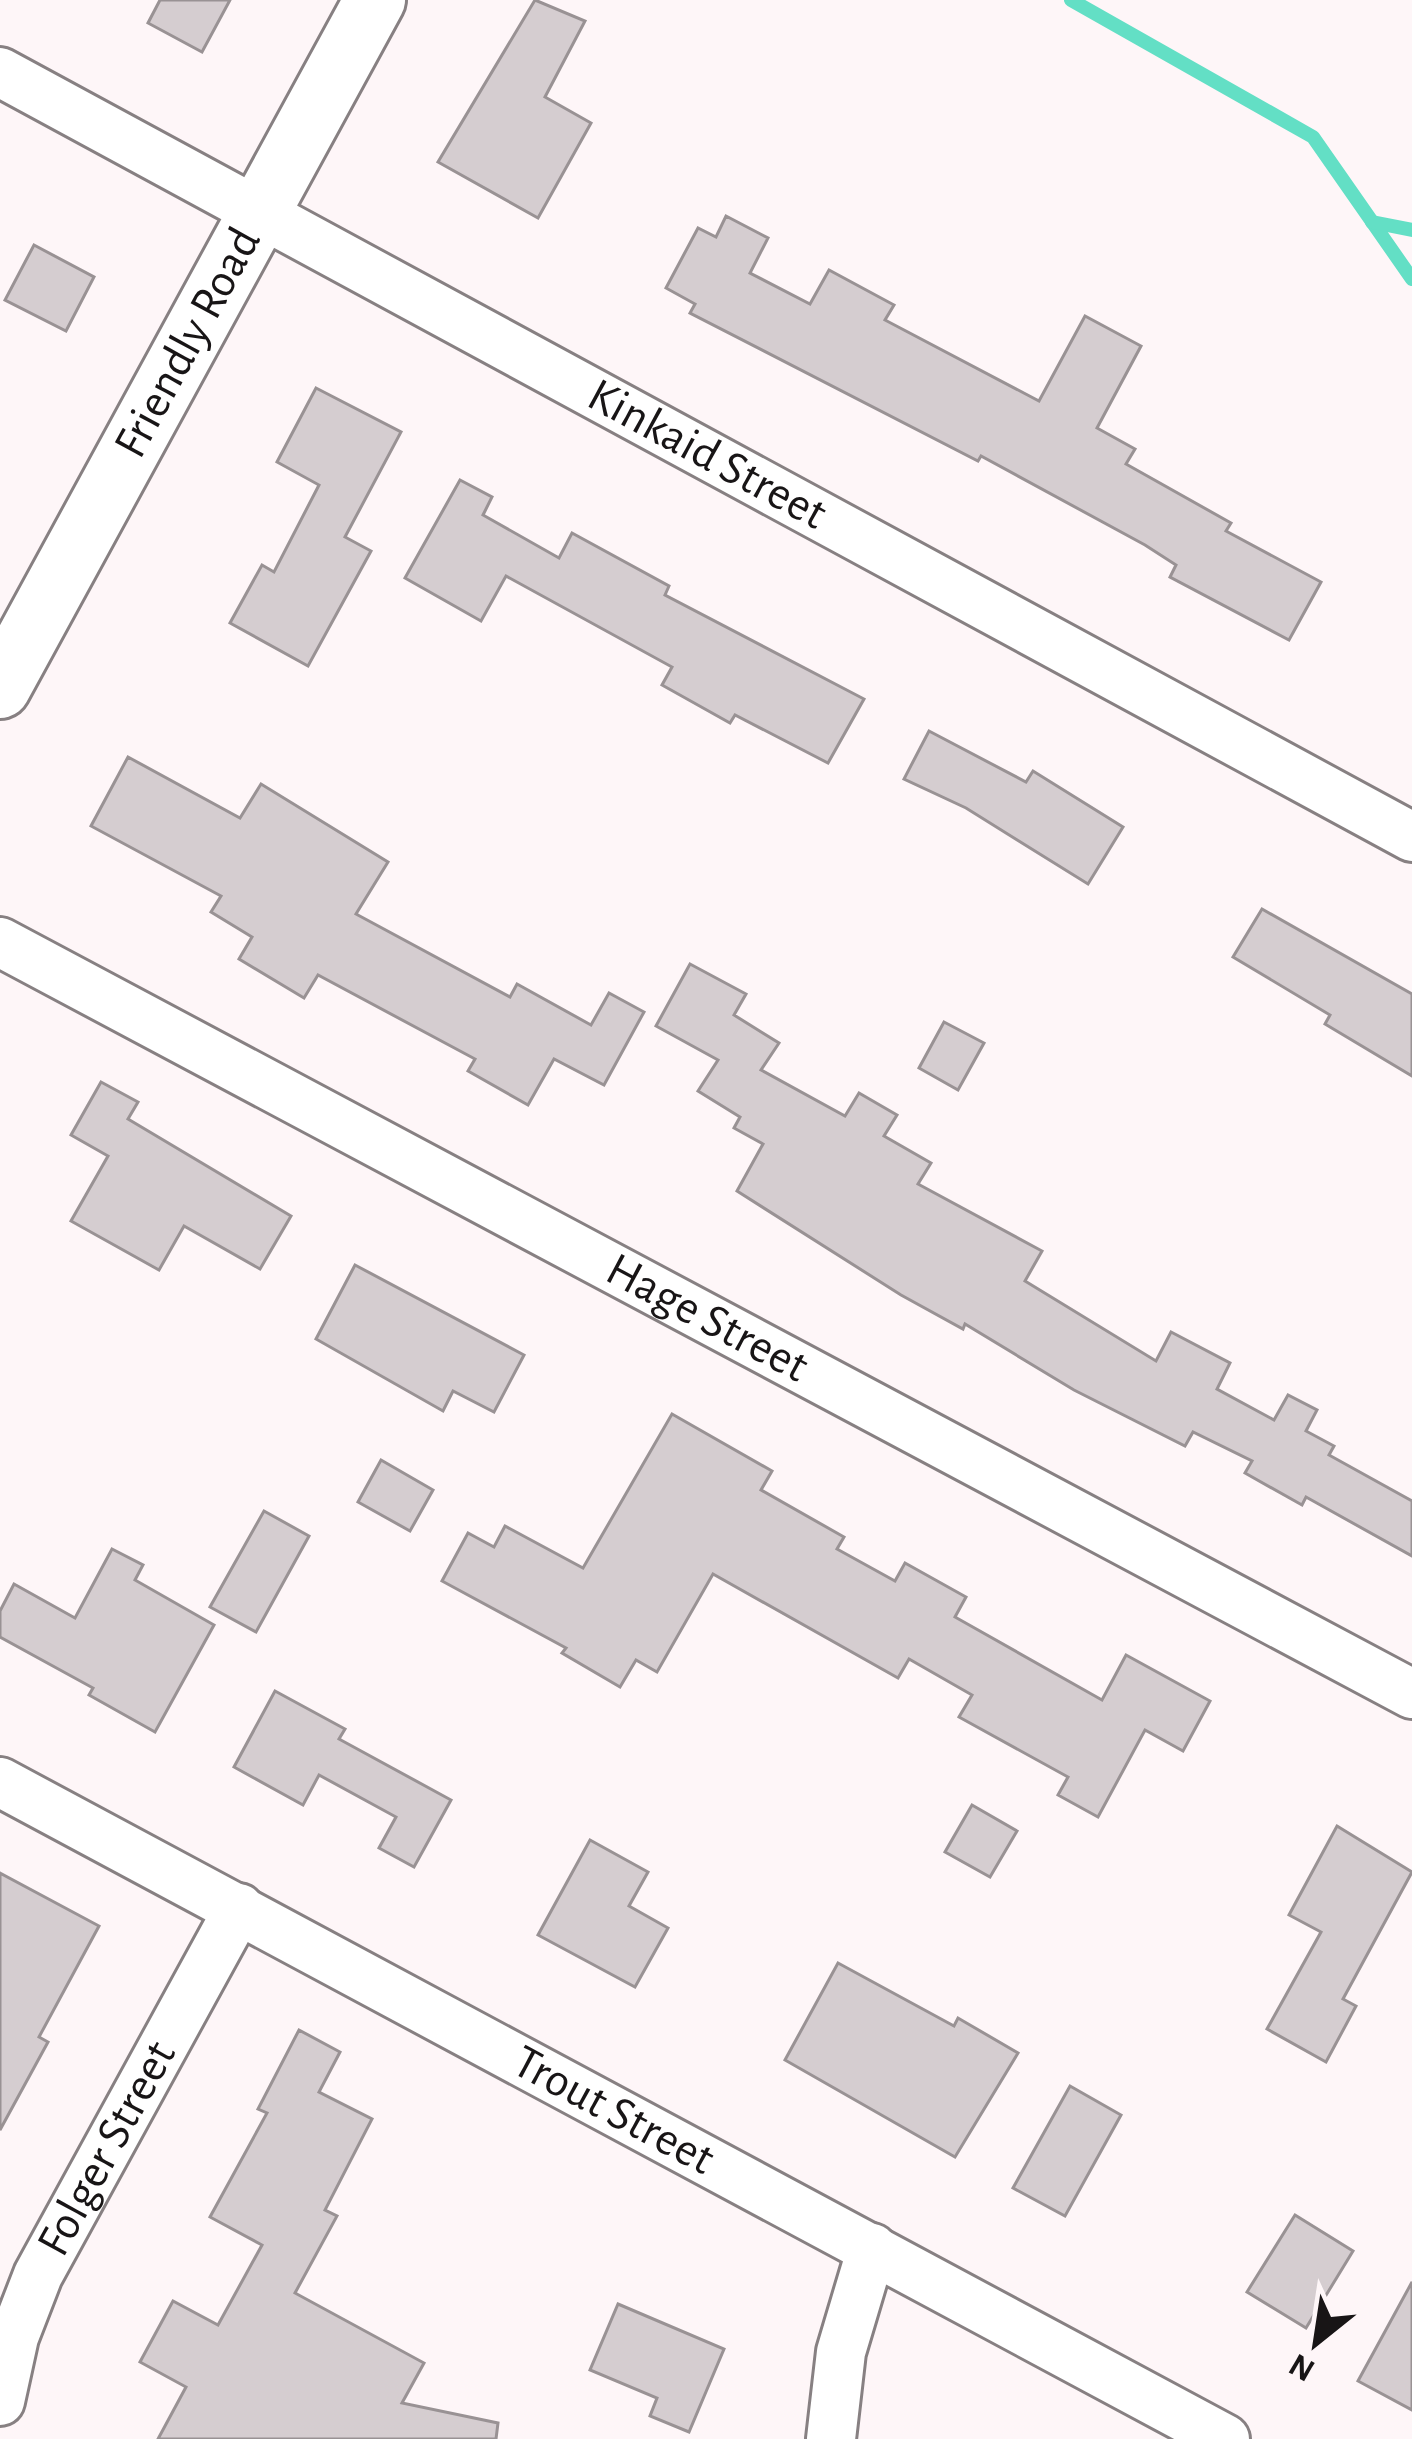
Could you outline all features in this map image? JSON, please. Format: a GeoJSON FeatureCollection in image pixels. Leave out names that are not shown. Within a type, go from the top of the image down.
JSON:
{"type":"FeatureCollection","features":[{"type":"Feature","properties":{"kind":"street","name":"Friendly Road"},"geometry":{"type":"LineString","coordinates":[[0,688],[375,0]]}},
{"type":"Feature","properties":{"kind":"street","name":"Kinkaid Street"},"geometry":{"type":"LineString","coordinates":[[0,72],[1412,837]]}},
{"type":"Feature","properties":{"kind":"street","name":"Hage Street"},"geometry":{"type":"LineString","coordinates":[[0,942],[1412,1694]]}},
{"type":"Feature","properties":{"kind":"street","name":"Trout Street"},"geometry":{"type":"LineString","coordinates":[[0,1783],[1225,2439]]}},
{"type":"Feature","properties":{"kind":"street","name":"Folger Street"},"geometry":{"type":"LineString","coordinates":[[0,2401],[14,2337],[38,2275],[239,1908]]}},
{"type":"Feature","properties":{"kind":"street"},"geometry":{"type":"LineString","coordinates":[[831,2439],[841,2352],[872,2248]]}},
{"type":"Feature","properties":{"kind":"building"},"geometry":{"type":"Polygon","coordinates":[[[160,0],[230,0],[202,52],[148,23],[160,0]]]}},
{"type":"Feature","properties":{"kind":"building"},"geometry":{"type":"Polygon","coordinates":[[[535,0],[585,21],[545,97],[591,123],[538,218],[438,162],[535,0]]]}},
{"type":"Feature","properties":{"kind":"building"},"geometry":{"type":"Polygon","coordinates":[[[726,216],[768,238],[750,273],[810,304],[829,270],[894,305],[885,320],[1039,401],[1085,316],[1141,346],[1097,428],[1135,449],[1126,464],[1231,523],[1226,531],[1321,582],[1289,640],[1170,577],[1176,565],[1145,545],[981,456],[978,461],[690,313],[695,304],[666,288],[698,228],[716,237],[726,216]]]}},
{"type":"Feature","properties":{"kind":"building"},"geometry":{"type":"Polygon","coordinates":[[[34,245],[94,277],[66,331],[5,300],[34,245]]]}},
{"type":"Feature","properties":{"kind":"building"},"geometry":{"type":"Polygon","coordinates":[[[316,388],[401,432],[345,537],[371,551],[308,666],[230,623],[262,565],[274,572],[319,485],[277,462],[316,388]]]}},
{"type":"Feature","properties":{"kind":"building"},"geometry":{"type":"Polygon","coordinates":[[[460,480],[492,497],[483,515],[559,558],[572,533],[669,586],[665,595],[864,699],[828,763],[735,715],[730,723],[662,685],[672,667],[506,576],[481,621],[405,578],[460,480]]]}},
{"type":"Feature","properties":{"kind":"building"},"geometry":{"type":"Polygon","coordinates":[[[929,731],[1026,782],[1033,771],[1123,827],[1088,884],[966,808],[904,779],[929,731]]]}},
{"type":"Feature","properties":{"kind":"building"},"geometry":{"type":"Polygon","coordinates":[[[128,757],[240,818],[261,784],[388,862],[356,914],[510,997],[517,984],[591,1025],[609,993],[644,1012],[604,1085],[554,1059],[528,1105],[468,1071],[475,1059],[318,975],[304,998],[239,959],[252,937],[211,912],[221,896],[91,826],[128,757]]]}},
{"type":"Feature","properties":{"kind":"building"},"geometry":{"type":"Polygon","coordinates":[[[1262,909],[1412,994],[1412,1076],[1325,1024],[1330,1015],[1233,957],[1262,909]]]}},
{"type":"Feature","properties":{"kind":"building"},"geometry":{"type":"Polygon","coordinates":[[[690,964],[746,994],[734,1015],[779,1043],[761,1070],[845,1116],[859,1093],[897,1115],[884,1136],[931,1163],[918,1184],[1042,1251],[1025,1281],[1156,1361],[1171,1332],[1230,1363],[1217,1389],[1274,1420],[1288,1395],[1317,1410],[1306,1431],[1334,1446],[1329,1455],[1412,1501],[1412,1556],[1306,1497],[1302,1505],[1245,1473],[1252,1461],[1193,1432],[1185,1446],[1074,1390],[965,1324],[963,1329],[901,1295],[737,1191],[763,1144],[734,1128],[740,1117],[698,1091],[718,1060],[656,1026],[690,964]]]}},
{"type":"Feature","properties":{"kind":"building"},"geometry":{"type":"Polygon","coordinates":[[[944,1022],[984,1043],[958,1090],[919,1068],[944,1022]]]}},
{"type":"Feature","properties":{"kind":"building"},"geometry":{"type":"Polygon","coordinates":[[[101,1082],[138,1102],[128,1119],[291,1216],[260,1269],[184,1226],[159,1270],[71,1221],[108,1156],[71,1135],[101,1082]]]}},
{"type":"Feature","properties":{"kind":"building"},"geometry":{"type":"Polygon","coordinates":[[[355,1265],[524,1355],[494,1412],[453,1391],[443,1411],[316,1339],[355,1265]]]}},
{"type":"Feature","properties":{"kind":"building"},"geometry":{"type":"Polygon","coordinates":[[[672,1414],[772,1471],[761,1490],[844,1537],[837,1549],[895,1581],[905,1563],[966,1597],[955,1617],[1102,1700],[1126,1655],[1210,1701],[1183,1751],[1145,1730],[1098,1817],[1058,1795],[1068,1777],[959,1717],[972,1695],[909,1659],[898,1678],[713,1574],[657,1672],[636,1660],[620,1687],[562,1653],[566,1648],[442,1581],[468,1533],[494,1547],[505,1526],[583,1568],[672,1414]]]}},
{"type":"Feature","properties":{"kind":"building"},"geometry":{"type":"Polygon","coordinates":[[[381,1460],[433,1490],[410,1531],[358,1502],[381,1460]]]}},
{"type":"Feature","properties":{"kind":"building"},"geometry":{"type":"Polygon","coordinates":[[[264,1511],[309,1536],[256,1632],[210,1607],[264,1511]]]}},
{"type":"Feature","properties":{"kind":"building"},"geometry":{"type":"Polygon","coordinates":[[[112,1549],[143,1565],[135,1580],[214,1625],[155,1732],[89,1695],[93,1688],[0,1637],[0,1611],[14,1584],[75,1618],[112,1549]]]}},
{"type":"Feature","properties":{"kind":"building"},"geometry":{"type":"Polygon","coordinates":[[[275,1691],[345,1729],[339,1739],[451,1800],[414,1867],[379,1848],[396,1817],[319,1775],[303,1805],[234,1767],[275,1691]]]}},
{"type":"Feature","properties":{"kind":"building"},"geometry":{"type":"Polygon","coordinates":[[[972,1805],[1017,1831],[990,1877],[945,1852],[972,1805]]]}},
{"type":"Feature","properties":{"kind":"building"},"geometry":{"type":"Polygon","coordinates":[[[1337,1826],[1412,1872],[1343,1999],[1356,2006],[1326,2062],[1267,2029],[1321,1932],[1289,1915],[1337,1826]]]}},
{"type":"Feature","properties":{"kind":"building"},"geometry":{"type":"Polygon","coordinates":[[[590,1840],[648,1872],[629,1906],[668,1928],[635,1987],[538,1935],[590,1840]]]}},
{"type":"Feature","properties":{"kind":"building"},"geometry":{"type":"Polygon","coordinates":[[[0,1873],[99,1926],[39,2037],[48,2042],[0,2130],[0,1873]]]}},
{"type":"Feature","properties":{"kind":"building"},"geometry":{"type":"Polygon","coordinates":[[[838,1963],[954,2026],[958,2018],[1018,2053],[955,2157],[785,2060],[838,1963]]]}},
{"type":"Feature","properties":{"kind":"building"},"geometry":{"type":"Polygon","coordinates":[[[299,2030],[340,2052],[319,2092],[372,2119],[325,2210],[337,2216],[295,2293],[424,2363],[402,2403],[498,2423],[496,2439],[158,2439],[186,2387],[140,2362],[173,2301],[218,2325],[262,2245],[210,2217],[267,2113],[258,2109],[299,2030]]]}},
{"type":"Feature","properties":{"kind":"building"},"geometry":{"type":"Polygon","coordinates":[[[1070,2086],[1121,2115],[1065,2216],[1013,2188],[1070,2086]]]}},
{"type":"Feature","properties":{"kind":"building"},"geometry":{"type":"Polygon","coordinates":[[[1295,2215],[1353,2251],[1306,2328],[1247,2292],[1295,2215]]]}},
{"type":"Feature","properties":{"kind":"building"},"geometry":{"type":"Polygon","coordinates":[[[1412,2282],[1412,2410],[1358,2381],[1412,2282]]]}},
{"type":"Feature","properties":{"kind":"building"},"geometry":{"type":"Polygon","coordinates":[[[618,2304],[724,2349],[689,2432],[650,2416],[657,2398],[590,2370],[618,2304]]]}},
{"type":"Feature","properties":{"kind":"waterway"},"geometry":{"type":"LineString","coordinates":[[1071,0],[1313,137],[1412,279]]}},
{"type":"Feature","properties":{"kind":"waterway"},"geometry":{"type":"LineString","coordinates":[[1372,222],[1412,230]]}}]}
